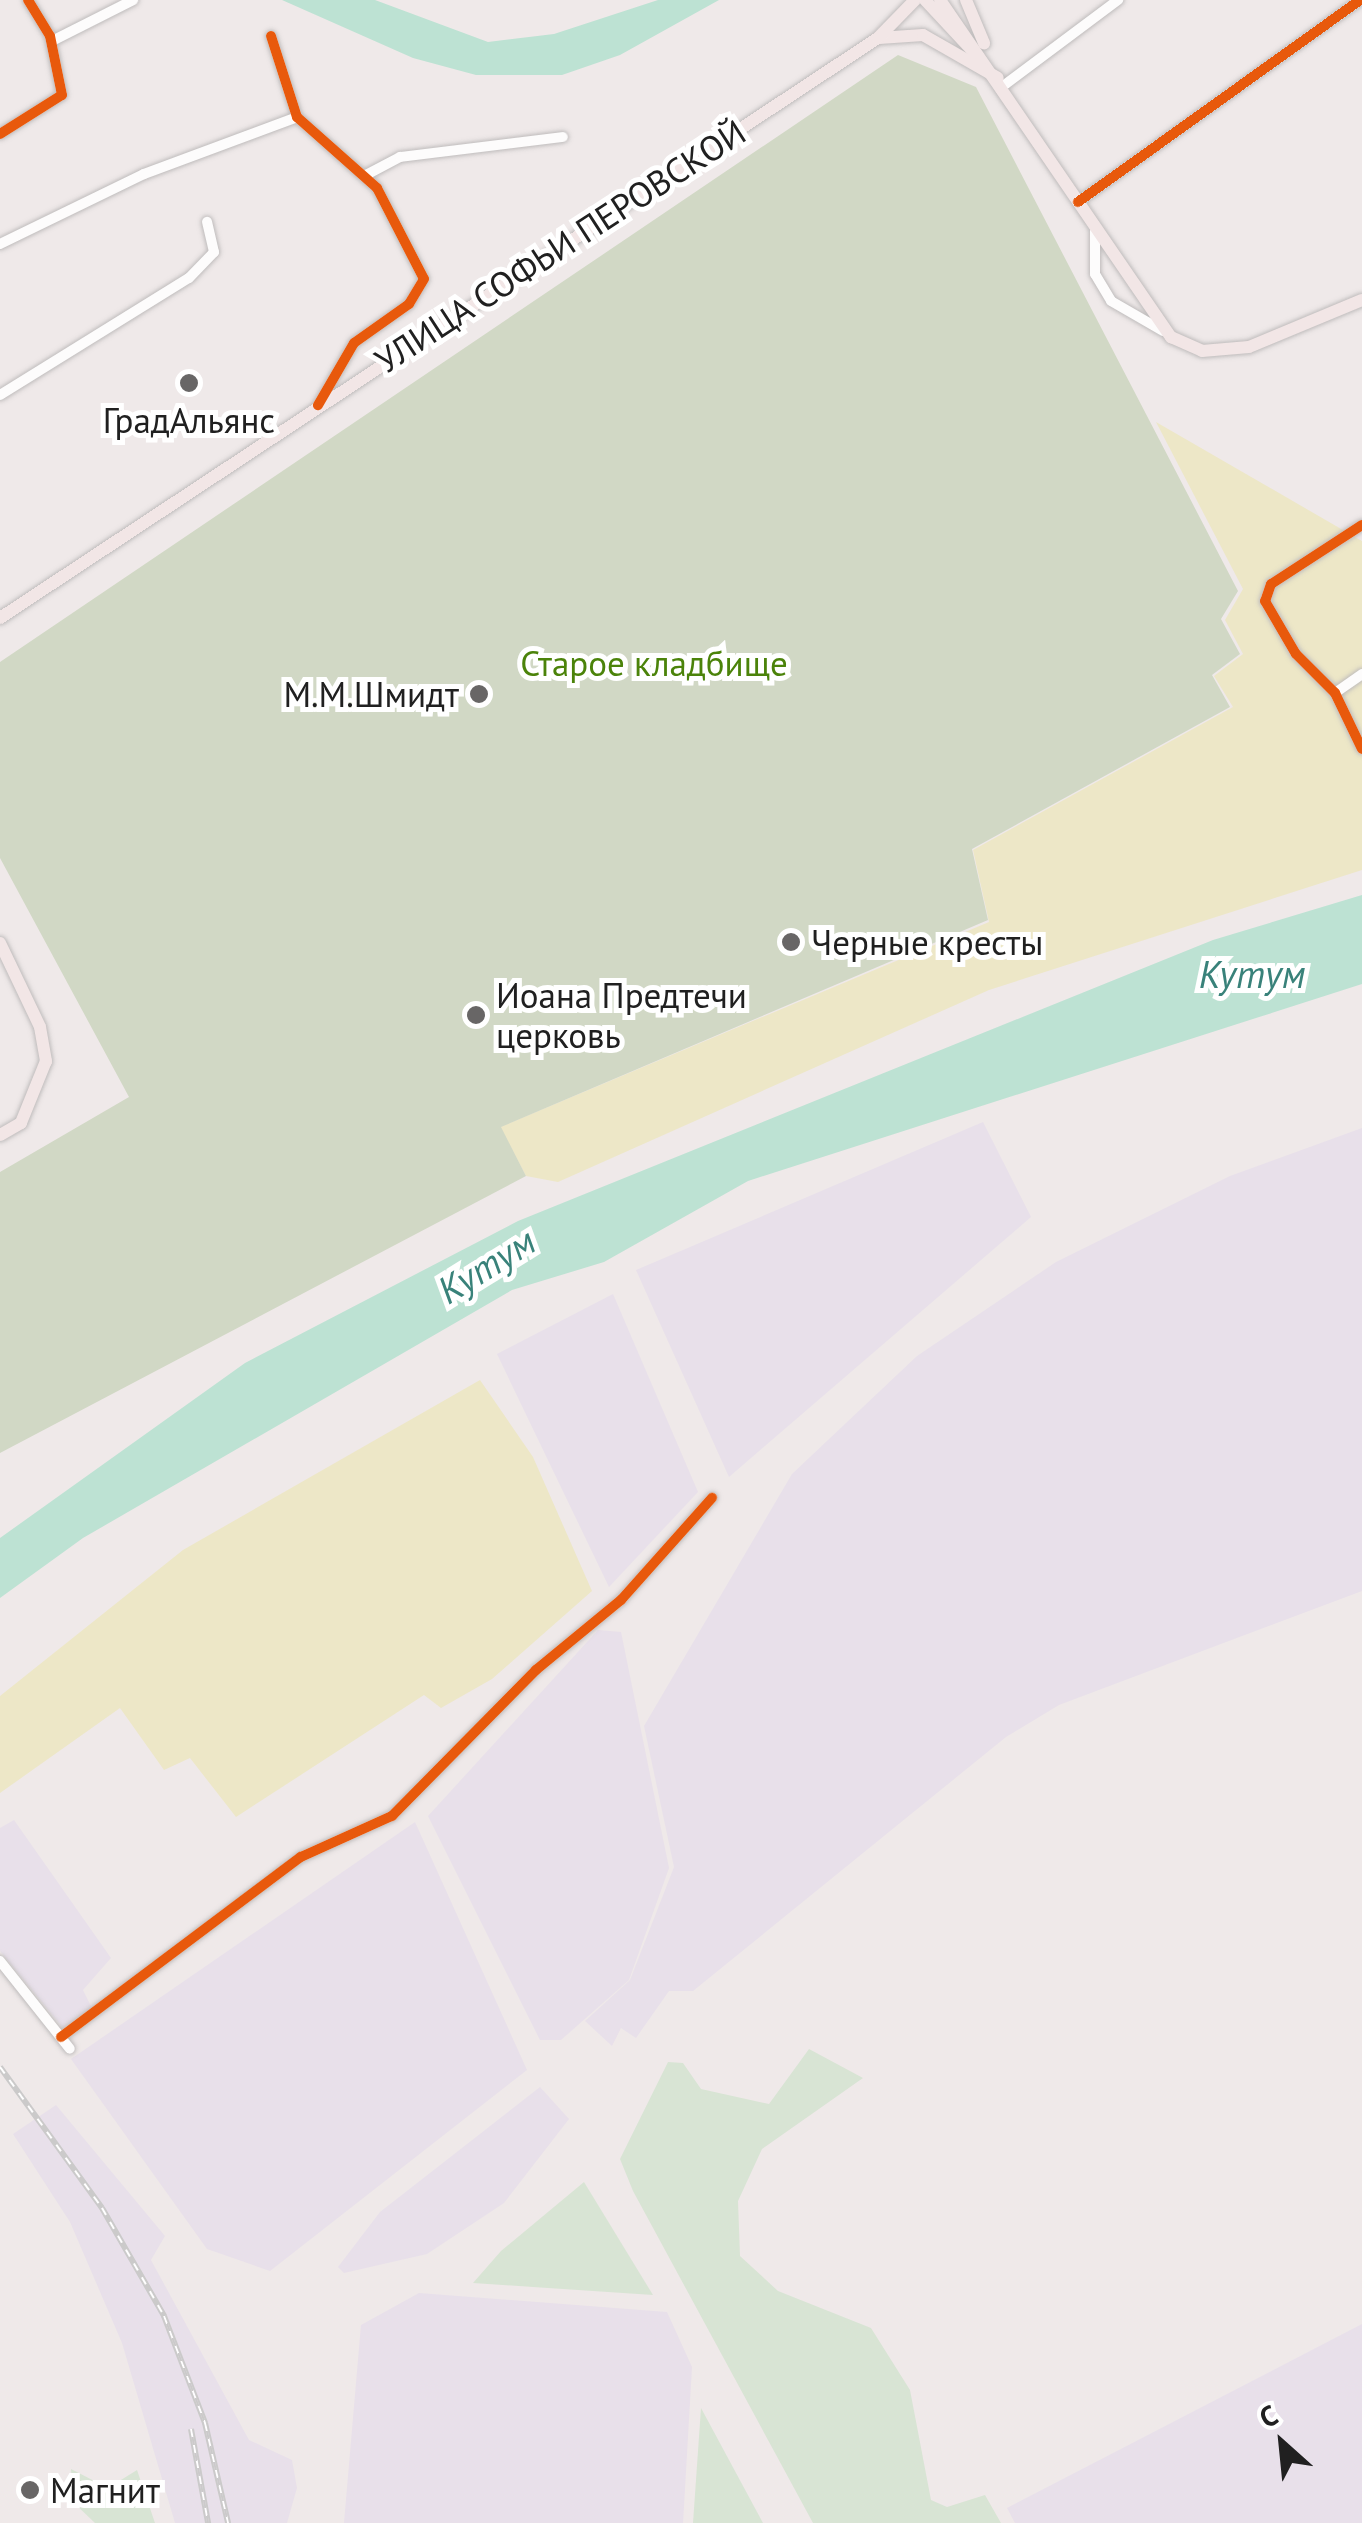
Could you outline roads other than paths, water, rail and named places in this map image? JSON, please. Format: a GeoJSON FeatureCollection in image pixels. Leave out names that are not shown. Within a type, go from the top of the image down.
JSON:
{"type":"FeatureCollection","features":[{"type":"Feature","properties":{"kind":"main road","name":"УЛИЦА СОФЬИ ПЕРОВСКОЙ"},"geometry":{"type":"LineString","coordinates":[[0,618],[878,38],[915,0]]}},
{"type":"Feature","properties":{"kind":"main road"},"geometry":{"type":"LineString","coordinates":[[925,0],[1001,82]]}},
{"type":"Feature","properties":{"kind":"main road"},"geometry":{"type":"LineString","coordinates":[[940,0],[1001,82],[1164,331],[1202,350],[1249,347],[1362,300]]}},
{"type":"Feature","properties":{"kind":"main road"},"geometry":{"type":"LineString","coordinates":[[966,0],[1001,82]]}},
{"type":"Feature","properties":{"kind":"main road"},"geometry":{"type":"LineString","coordinates":[[878,38],[923,35],[1001,82]]}},
{"type":"Feature","properties":{"kind":"main road"},"geometry":{"type":"LineString","coordinates":[[0,943],[46,1061],[21,1123],[0,1135]]}},
{"type":"Feature","properties":{"kind":"street"},"geometry":{"type":"LineString","coordinates":[[0,134],[62,95],[52,40],[28,0]]}},
{"type":"Feature","properties":{"kind":"street"},"geometry":{"type":"LineString","coordinates":[[52,40],[132,0]]}},
{"type":"Feature","properties":{"kind":"street"},"geometry":{"type":"LineString","coordinates":[[1001,82],[1118,0]]}},
{"type":"Feature","properties":{"kind":"street"},"geometry":{"type":"LineString","coordinates":[[1078,202],[1360,0]]}},
{"type":"Feature","properties":{"kind":"street"},"geometry":{"type":"LineString","coordinates":[[271,36],[297,116]]}},
{"type":"Feature","properties":{"kind":"street"},"geometry":{"type":"LineString","coordinates":[[0,244],[144,174],[297,116],[313,121],[354,176],[364,176],[400,157],[563,136]]}},
{"type":"Feature","properties":{"kind":"street"},"geometry":{"type":"LineString","coordinates":[[318,405],[354,343],[410,304],[424,279],[364,176]]}},
{"type":"Feature","properties":{"kind":"street"},"geometry":{"type":"LineString","coordinates":[[0,394],[189,278],[214,252],[207,222]]}},
{"type":"Feature","properties":{"kind":"street"},"geometry":{"type":"LineString","coordinates":[[1095,230],[1095,274],[1112,301],[1164,331]]}},
{"type":"Feature","properties":{"kind":"street"},"geometry":{"type":"LineString","coordinates":[[1362,525],[1270,584],[1265,601],[1296,654],[1334,693],[1362,749]]}},
{"type":"Feature","properties":{"kind":"street"},"geometry":{"type":"LineString","coordinates":[[1334,693],[1362,674]]}},
{"type":"Feature","properties":{"kind":"street"},"geometry":{"type":"LineString","coordinates":[[61,2036],[302,1857],[392,1816],[536,1670],[621,1600],[712,1498]]}},
{"type":"Feature","properties":{"kind":"street"},"geometry":{"type":"LineString","coordinates":[[0,1961],[70,2050]]}},
{"type":"Feature","properties":{"kind":"water"},"geometry":{"type":"Polygon","coordinates":[[[282,0],[375,0],[488,42],[554,34],[658,0],[719,0],[620,55],[562,75],[476,75],[413,58],[282,0]]]}},
{"type":"Feature","properties":{"kind":"water","name":"Кутум"},"geometry":{"type":"Polygon","coordinates":[[[1362,895],[1362,984],[748,1181],[604,1262],[512,1290],[83,1538],[0,1598],[0,1538],[245,1363],[518,1221],[1213,940],[1362,895]]]}},
{"type":"Feature","properties":{"kind":"railway"},"geometry":{"type":"LineString","coordinates":[[0,2067],[102,2208],[164,2316],[205,2423],[228,2523]]}},
{"type":"Feature","properties":{"kind":"railway"},"geometry":{"type":"LineString","coordinates":[[191,2429],[208,2523]]}},
{"type":"Feature","properties":{"kind":"place","name":"ГрадАльянс"},"geometry":{"type":"Point","coordinates":[189,383]}},
{"type":"Feature","properties":{"kind":"place","name":"М.М.Шмидт"},"geometry":{"type":"Point","coordinates":[479,694]}},
{"type":"Feature","properties":{"kind":"place","name":"Черные кресты"},"geometry":{"type":"Point","coordinates":[791,942]}},
{"type":"Feature","properties":{"kind":"place","name":"Иоана Предтечи церковь"},"geometry":{"type":"Point","coordinates":[476,1015]}},
{"type":"Feature","properties":{"kind":"place","name":"Магнит"},"geometry":{"type":"Point","coordinates":[30,2490]}},
{"type":"Feature","properties":{"kind":"park label","name":"Старое кладбище"},"geometry":{"type":"Point","coordinates":[654,663]}}]}
